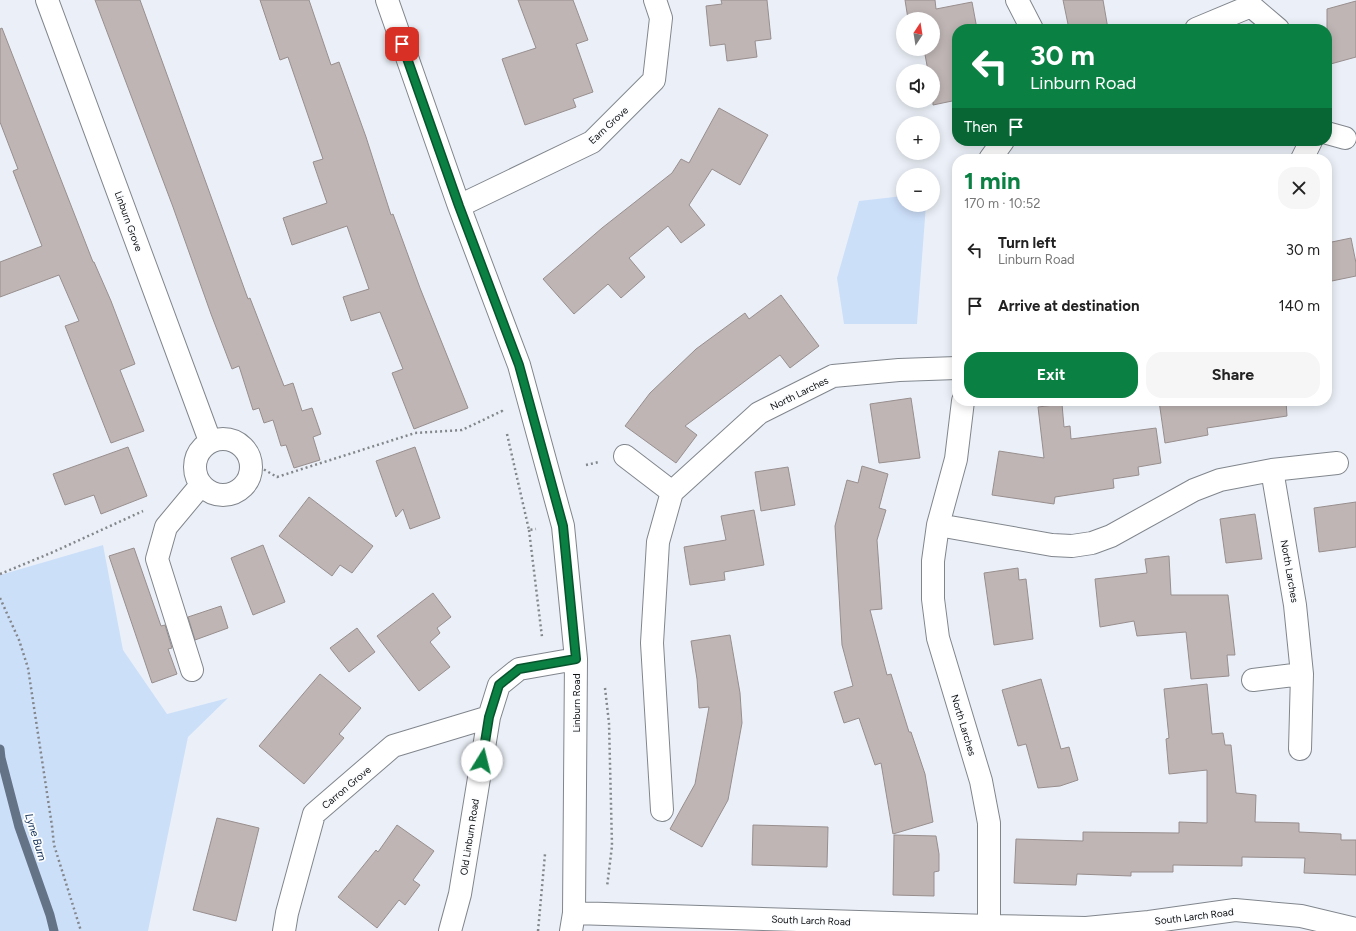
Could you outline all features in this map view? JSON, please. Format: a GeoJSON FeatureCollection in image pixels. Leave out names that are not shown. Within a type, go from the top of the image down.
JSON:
{"type":"FeatureCollection","features":[{"type":"Feature","properties":{"kind":"street","name":"Linburn Grove"},"geometry":{"type":"LineString","coordinates":[[47,0],[210,441]]}},
{"type":"Feature","properties":{"kind":"street","name":"Linburn Road"},"geometry":{"type":"LineString","coordinates":[[387,0],[459,206],[519,365],[563,526],[576,659],[573,922]]}},
{"type":"Feature","properties":{"kind":"street","name":"Earn Grove"},"geometry":{"type":"LineString","coordinates":[[459,206],[592,142],[654,80],[661,18],[655,0]]}},
{"type":"Feature","properties":{"kind":"street"},"geometry":{"type":"LineString","coordinates":[[1017,0],[1029,24]]}},
{"type":"Feature","properties":{"kind":"street"},"geometry":{"type":"LineString","coordinates":[[1208,24],[1252,6],[1272,24]]}},
{"type":"Feature","properties":{"kind":"street","name":"North Larches"},"geometry":{"type":"LineString","coordinates":[[672,492],[759,413],[833,376],[899,370],[952,368]]}},
{"type":"Feature","properties":{"kind":"street","name":"North Larches"},"geometry":{"type":"LineString","coordinates":[[962,406],[956,459],[938,525],[933,561],[933,599],[938,638],[981,781],[989,824],[989,926]]}},
{"type":"Feature","properties":{"kind":"street"},"geometry":{"type":"LineString","coordinates":[[219,438],[236,442],[243,447],[248,454],[251,462],[251,471],[243,487],[236,492],[228,495],[219,495],[211,493],[201,485],[195,472],[194,463],[197,454],[202,447],[210,441],[219,438]]}},
{"type":"Feature","properties":{"kind":"street"},"geometry":{"type":"LineString","coordinates":[[625,456],[672,492],[658,542],[652,643],[662,810]]}},
{"type":"Feature","properties":{"kind":"street"},"geometry":{"type":"LineString","coordinates":[[938,525],[1052,545],[1072,546],[1092,543],[1111,536],[1194,490],[1220,480],[1272,470],[1337,463]]}},
{"type":"Feature","properties":{"kind":"street","name":"North Larches"},"geometry":{"type":"LineString","coordinates":[[1272,470],[1296,605],[1302,674],[1300,749]]}},
{"type":"Feature","properties":{"kind":"street"},"geometry":{"type":"LineString","coordinates":[[192,670],[157,559],[166,527],[201,485]]}},
{"type":"Feature","properties":{"kind":"street","name":"Old Linburn Road"},"geometry":{"type":"LineString","coordinates":[[450,931],[460,894],[489,717],[499,685],[519,669],[576,659]]}},
{"type":"Feature","properties":{"kind":"street"},"geometry":{"type":"LineString","coordinates":[[1253,680],[1302,674]]}},
{"type":"Feature","properties":{"kind":"street","name":"Carron Grove"},"geometry":{"type":"LineString","coordinates":[[284,931],[287,913],[314,814],[394,746],[489,717]]}},
{"type":"Feature","properties":{"kind":"street","name":"South Larch Road"},"geometry":{"type":"LineString","coordinates":[[573,922],[1086,928],[1149,922],[1235,910],[1301,916],[1356,928]]}},
{"type":"Feature","properties":{"kind":"path"},"geometry":{"type":"LineString","coordinates":[[251,462],[277,477],[415,433],[462,430],[502,411]]}},
{"type":"Feature","properties":{"kind":"path"},"geometry":{"type":"LineString","coordinates":[[0,574],[51,553],[147,509]]}},
{"type":"Feature","properties":{"kind":"path"},"geometry":{"type":"LineString","coordinates":[[529,530],[545,664]]}},
{"type":"Feature","properties":{"kind":"path"},"geometry":{"type":"LineString","coordinates":[[0,598],[28,668],[54,846],[81,931]]}},
{"type":"Feature","properties":{"kind":"path"},"geometry":{"type":"LineString","coordinates":[[538,931],[545,850]]}},
{"type":"Feature","properties":{"kind":"shaded area"},"geometry":{"type":"Polygon","coordinates":[[[896,197],[896,212],[925,212],[917,324],[844,324],[837,278],[859,201],[896,197]]]}},
{"type":"Feature","properties":{"kind":"shaded area"},"geometry":{"type":"Polygon","coordinates":[[[103,545],[123,650],[167,714],[228,698],[188,737],[148,931],[0,931],[0,575],[103,545]]]}},
{"type":"Feature","properties":{"kind":"building"},"geometry":{"type":"Polygon","coordinates":[[[95,0],[140,0],[248,299],[250,298],[284,386],[293,383],[302,411],[312,408],[321,434],[313,437],[320,460],[294,468],[286,445],[281,446],[273,420],[264,423],[259,408],[253,410],[239,366],[232,369],[95,0]]]}},
{"type":"Feature","properties":{"kind":"building"},"geometry":{"type":"Polygon","coordinates":[[[260,0],[309,0],[331,65],[339,62],[366,137],[391,215],[393,214],[420,288],[468,408],[414,429],[392,373],[403,369],[380,312],[351,321],[343,297],[369,289],[347,226],[292,245],[283,218],[327,203],[313,162],[323,159],[288,57],[280,60],[260,0]]]}},
{"type":"Feature","properties":{"kind":"building"},"geometry":{"type":"Polygon","coordinates":[[[518,0],[573,0],[588,40],[576,44],[593,92],[573,99],[576,107],[525,125],[502,59],[536,48],[518,0]]]}},
{"type":"Feature","properties":{"kind":"building"},"geometry":{"type":"Polygon","coordinates":[[[721,0],[767,0],[771,39],[755,41],[757,57],[727,61],[725,44],[710,46],[706,6],[722,4],[721,0]]]}},
{"type":"Feature","properties":{"kind":"building"},"geometry":{"type":"Polygon","coordinates":[[[905,0],[935,0],[936,9],[972,2],[976,24],[952,24],[952,101],[940,104],[940,64],[927,64],[925,56],[940,56],[940,12],[907,12],[905,0]]]}},
{"type":"Feature","properties":{"kind":"building"},"geometry":{"type":"Polygon","coordinates":[[[1063,0],[1103,0],[1107,24],[1068,24],[1063,0]]]}},
{"type":"Feature","properties":{"kind":"building"},"geometry":{"type":"Polygon","coordinates":[[[1356,1],[1356,57],[1332,64],[1332,24],[1327,24],[1327,9],[1356,1]]]}},
{"type":"Feature","properties":{"kind":"building"},"geometry":{"type":"Polygon","coordinates":[[[2,28],[93,262],[111,301],[135,364],[120,370],[144,431],[111,443],[65,326],[79,321],[59,275],[0,297],[0,262],[42,246],[13,171],[18,169],[0,122],[0,29],[2,28]]]}},
{"type":"Feature","properties":{"kind":"building"},"geometry":{"type":"Polygon","coordinates":[[[719,108],[768,135],[740,185],[712,169],[689,205],[705,225],[681,243],[668,226],[629,258],[645,277],[621,298],[608,284],[574,314],[543,279],[602,228],[672,173],[681,159],[689,163],[719,108]]]}},
{"type":"Feature","properties":{"kind":"building"},"geometry":{"type":"Polygon","coordinates":[[[1351,238],[1356,263],[1356,276],[1332,281],[1332,242],[1351,238]]]}},
{"type":"Feature","properties":{"kind":"building"},"geometry":{"type":"Polygon","coordinates":[[[781,295],[819,346],[790,368],[780,355],[685,426],[697,435],[676,463],[625,426],[650,393],[696,349],[745,313],[749,319],[781,295]]]}},
{"type":"Feature","properties":{"kind":"building"},"geometry":{"type":"Polygon","coordinates":[[[911,398],[920,458],[879,463],[870,404],[911,398]]]}},
{"type":"Feature","properties":{"kind":"building"},"geometry":{"type":"Polygon","coordinates":[[[1062,406],[1064,427],[1070,426],[1071,439],[1156,428],[1161,463],[1138,467],[1139,475],[1113,479],[1114,488],[1055,497],[1054,504],[992,495],[999,451],[1044,458],[1038,407],[1062,406]]]}},
{"type":"Feature","properties":{"kind":"building"},"geometry":{"type":"Polygon","coordinates":[[[1160,406],[1286,406],[1287,416],[1207,428],[1208,435],[1165,443],[1160,406]]]}},
{"type":"Feature","properties":{"kind":"building"},"geometry":{"type":"Polygon","coordinates":[[[128,447],[147,496],[101,514],[94,495],[65,505],[53,474],[128,447]]]}},
{"type":"Feature","properties":{"kind":"building"},"geometry":{"type":"Polygon","coordinates":[[[415,447],[440,518],[410,529],[403,509],[396,517],[376,461],[415,447]]]}},
{"type":"Feature","properties":{"kind":"building"},"geometry":{"type":"Polygon","coordinates":[[[862,466],[888,474],[879,508],[886,510],[877,540],[882,609],[870,610],[887,675],[891,674],[909,732],[911,732],[925,774],[933,822],[893,834],[881,763],[875,765],[859,718],[844,723],[834,692],[853,686],[842,645],[835,526],[847,480],[858,483],[862,466]]]}},
{"type":"Feature","properties":{"kind":"building"},"geometry":{"type":"Polygon","coordinates":[[[788,467],[795,505],[761,511],[755,472],[788,467]]]}},
{"type":"Feature","properties":{"kind":"building"},"geometry":{"type":"Polygon","coordinates":[[[309,497],[373,546],[352,573],[340,565],[332,576],[279,536],[309,497]]]}},
{"type":"Feature","properties":{"kind":"building"},"geometry":{"type":"Polygon","coordinates":[[[1356,502],[1356,547],[1319,552],[1314,508],[1356,502]]]}},
{"type":"Feature","properties":{"kind":"building"},"geometry":{"type":"Polygon","coordinates":[[[754,510],[764,565],[724,572],[725,580],[690,585],[684,547],[726,540],[721,516],[754,510]]]}},
{"type":"Feature","properties":{"kind":"building"},"geometry":{"type":"Polygon","coordinates":[[[1255,514],[1262,559],[1226,563],[1220,519],[1255,514]]]}},
{"type":"Feature","properties":{"kind":"building"},"geometry":{"type":"Polygon","coordinates":[[[263,545],[285,602],[253,615],[231,558],[263,545]]]}},
{"type":"Feature","properties":{"kind":"building"},"geometry":{"type":"Polygon","coordinates":[[[134,548],[161,626],[165,625],[172,648],[168,649],[177,674],[152,683],[109,556],[134,548]]]}},
{"type":"Feature","properties":{"kind":"building"},"geometry":{"type":"Polygon","coordinates":[[[1169,556],[1171,595],[1228,595],[1235,655],[1227,655],[1229,676],[1191,679],[1186,632],[1137,636],[1134,621],[1100,627],[1095,579],[1147,573],[1145,559],[1169,556]]]}},
{"type":"Feature","properties":{"kind":"building"},"geometry":{"type":"Polygon","coordinates":[[[1018,568],[1019,580],[1026,579],[1033,639],[994,645],[984,573],[1018,568]]]}},
{"type":"Feature","properties":{"kind":"building"},"geometry":{"type":"Polygon","coordinates":[[[433,593],[451,617],[437,628],[440,633],[430,642],[450,667],[419,691],[377,636],[433,593]]]}},
{"type":"Feature","properties":{"kind":"building"},"geometry":{"type":"Polygon","coordinates":[[[221,606],[228,628],[195,640],[188,617],[221,606]]]}},
{"type":"Feature","properties":{"kind":"building"},"geometry":{"type":"Polygon","coordinates":[[[357,628],[375,652],[349,672],[330,648],[357,628]]]}},
{"type":"Feature","properties":{"kind":"building"},"geometry":{"type":"Polygon","coordinates":[[[730,635],[740,693],[742,723],[728,800],[702,847],[670,829],[695,784],[709,707],[699,708],[697,679],[691,641],[730,635]]]}},
{"type":"Feature","properties":{"kind":"building"},"geometry":{"type":"Polygon","coordinates":[[[320,674],[361,708],[339,734],[344,738],[304,784],[259,746],[320,674]]]}},
{"type":"Feature","properties":{"kind":"building"},"geometry":{"type":"Polygon","coordinates":[[[1041,679],[1061,749],[1069,747],[1078,780],[1060,786],[1038,788],[1026,744],[1018,746],[1002,690],[1041,679]]]}},
{"type":"Feature","properties":{"kind":"building"},"geometry":{"type":"Polygon","coordinates":[[[1207,684],[1212,734],[1223,733],[1225,745],[1231,745],[1236,793],[1256,795],[1255,822],[1299,823],[1299,832],[1341,834],[1341,840],[1356,840],[1356,875],[1304,873],[1305,858],[1242,857],[1242,866],[1173,865],[1173,872],[1131,872],[1131,876],[1077,874],[1076,885],[1014,883],[1016,839],[1083,841],[1083,832],[1179,833],[1179,822],[1207,823],[1207,770],[1169,774],[1166,739],[1169,738],[1164,689],[1207,684]]]}},
{"type":"Feature","properties":{"kind":"building"},"geometry":{"type":"Polygon","coordinates":[[[217,818],[259,828],[236,921],[193,910],[217,818]]]}},
{"type":"Feature","properties":{"kind":"building"},"geometry":{"type":"Polygon","coordinates":[[[397,825],[434,851],[413,880],[420,885],[405,905],[399,900],[377,928],[338,897],[376,850],[378,852],[397,825]]]}},
{"type":"Feature","properties":{"kind":"building"},"geometry":{"type":"Polygon","coordinates":[[[753,825],[828,827],[827,867],[752,865],[753,825]]]}},
{"type":"Feature","properties":{"kind":"building"},"geometry":{"type":"Polygon","coordinates":[[[894,835],[936,836],[939,854],[939,871],[934,872],[934,896],[893,895],[894,835]]]}},
{"type":"Feature","properties":{"kind":"waterway","name":"Lyne Burn"},"geometry":{"type":"LineString","coordinates":[[0,749],[19,827],[50,915],[54,931]]}},
{"type":"Feature","properties":{"kind":"route"},"geometry":{"type":"LineString","coordinates":[[402,44],[459,206],[519,365],[563,526],[576,659],[519,669],[499,685],[489,717],[482,761]]}}]}
